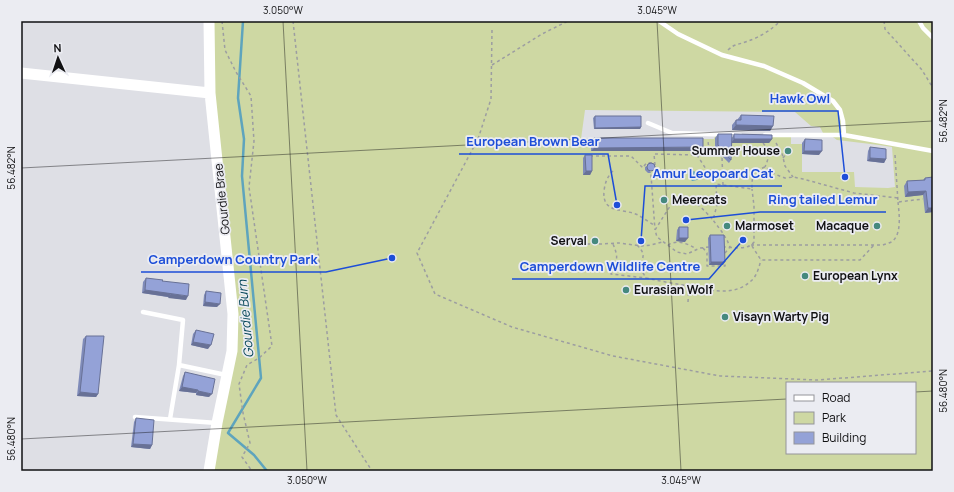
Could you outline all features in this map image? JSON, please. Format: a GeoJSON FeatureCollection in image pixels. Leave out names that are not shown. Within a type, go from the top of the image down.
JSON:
{"type":"FeatureCollection","features":[{"type":"Feature","properties":{"kind":"street","name":"Gourdie Brae"},"geometry":{"type":"LineString","coordinates":[[209,21],[210,93],[233,314],[232,351],[217,423],[210,471]]}},
{"type":"Feature","properties":{"kind":"street"},"geometry":{"type":"LineString","coordinates":[[21,73],[210,93]]}},
{"type":"Feature","properties":{"kind":"lane"},"geometry":{"type":"LineString","coordinates":[[659,21],[678,34],[722,55],[764,66],[803,82],[833,101],[840,110],[843,121],[844,135]]}},
{"type":"Feature","properties":{"kind":"lane"},"geometry":{"type":"LineString","coordinates":[[919,21],[923,28],[933,38]]}},
{"type":"Feature","properties":{"kind":"lane"},"geometry":{"type":"LineString","coordinates":[[648,123],[672,133],[748,135]]}},
{"type":"Feature","properties":{"kind":"lane"},"geometry":{"type":"LineString","coordinates":[[763,135],[844,135],[933,151]]}},
{"type":"Feature","properties":{"kind":"lane"},"geometry":{"type":"LineString","coordinates":[[143,312],[183,320],[179,365],[170,419]]}},
{"type":"Feature","properties":{"kind":"lane"},"geometry":{"type":"LineString","coordinates":[[179,365],[227,375]]}},
{"type":"Feature","properties":{"kind":"lane"},"geometry":{"type":"LineString","coordinates":[[136,417],[217,423]]}},
{"type":"Feature","properties":{"kind":"path"},"geometry":{"type":"LineString","coordinates":[[222,21],[225,50],[236,72],[251,96],[254,141],[249,187],[272,346],[260,358],[247,365],[239,384],[242,413],[250,443],[242,457],[252,471]]}},
{"type":"Feature","properties":{"kind":"path"},"geometry":{"type":"LineString","coordinates":[[293,21],[336,416],[372,471]]}},
{"type":"Feature","properties":{"kind":"path"},"geometry":{"type":"LineString","coordinates":[[492,66],[542,34],[568,21]]}},
{"type":"Feature","properties":{"kind":"path"},"geometry":{"type":"LineString","coordinates":[[722,55],[733,45],[755,38],[768,31],[780,21]]}},
{"type":"Feature","properties":{"kind":"path"},"geometry":{"type":"LineString","coordinates":[[884,21],[885,29],[922,70],[933,88]]}},
{"type":"Feature","properties":{"kind":"path"},"geometry":{"type":"LineString","coordinates":[[492,30],[492,99],[478,139],[417,253],[435,294],[512,327],[613,356],[720,376],[818,380],[933,371]]}},
{"type":"Feature","properties":{"kind":"path"},"geometry":{"type":"LineString","coordinates":[[708,140],[709,150]]}},
{"type":"Feature","properties":{"kind":"path"},"geometry":{"type":"LineString","coordinates":[[751,245],[754,242],[753,176],[755,172],[765,167],[769,158],[768,148],[763,143]]}},
{"type":"Feature","properties":{"kind":"path"},"geometry":{"type":"LineString","coordinates":[[776,143],[782,153],[786,166],[793,177]]}},
{"type":"Feature","properties":{"kind":"path"},"geometry":{"type":"LineString","coordinates":[[711,247],[700,248],[687,254],[677,252],[657,237],[654,230],[651,175],[656,172],[654,154],[697,155],[709,150],[722,157],[730,157]]}},
{"type":"Feature","properties":{"kind":"path"},"geometry":{"type":"LineString","coordinates":[[783,158],[786,154]]}},
{"type":"Feature","properties":{"kind":"path"},"geometry":{"type":"LineString","coordinates":[[697,155],[716,184],[717,205],[713,220]]}},
{"type":"Feature","properties":{"kind":"path"},"geometry":{"type":"LineString","coordinates":[[718,247],[747,247],[751,245],[883,245],[890,243],[897,236],[899,225],[895,155]]}},
{"type":"Feature","properties":{"kind":"path"},"geometry":{"type":"LineString","coordinates":[[587,156],[631,156],[643,168],[645,164],[649,163],[655,165]]}},
{"type":"Feature","properties":{"kind":"path"},"geometry":{"type":"LineString","coordinates":[[722,157],[723,185]]}},
{"type":"Feature","properties":{"kind":"path"},"geometry":{"type":"LineString","coordinates":[[765,167],[776,175],[785,178],[793,177],[803,179],[854,193],[898,198]]}},
{"type":"Feature","properties":{"kind":"path"},"geometry":{"type":"LineString","coordinates":[[613,171],[606,179],[604,198],[606,205],[613,209],[637,215],[654,225]]}},
{"type":"Feature","properties":{"kind":"path"},"geometry":{"type":"LineString","coordinates":[[716,184],[752,189]]}},
{"type":"Feature","properties":{"kind":"path"},"geometry":{"type":"LineString","coordinates":[[654,230],[672,203],[681,198],[691,200],[703,208],[713,220],[722,232],[730,247]]}},
{"type":"Feature","properties":{"kind":"path"},"geometry":{"type":"LineString","coordinates":[[898,202],[923,199]]}},
{"type":"Feature","properties":{"kind":"path"},"geometry":{"type":"LineString","coordinates":[[587,244],[612,243],[642,246],[663,242]]}},
{"type":"Feature","properties":{"kind":"path"},"geometry":{"type":"LineString","coordinates":[[668,245],[675,242],[686,244],[696,250]]}},
{"type":"Feature","properties":{"kind":"path"},"geometry":{"type":"LineString","coordinates":[[612,243],[617,253],[617,258],[611,274],[646,278],[710,290],[727,291],[740,288],[751,281],[757,272],[761,260]]}},
{"type":"Feature","properties":{"kind":"path"},"geometry":{"type":"LineString","coordinates":[[637,245],[642,250],[644,257],[642,270],[646,278]]}},
{"type":"Feature","properties":{"kind":"path"},"geometry":{"type":"LineString","coordinates":[[751,245],[761,260]]}},
{"type":"Feature","properties":{"kind":"path"},"geometry":{"type":"LineString","coordinates":[[761,260],[860,260],[874,245]]}},
{"type":"Feature","properties":{"kind":"path"},"geometry":{"type":"LineString","coordinates":[[724,253],[730,247]]}},
{"type":"Feature","properties":{"kind":"path"},"geometry":{"type":"LineString","coordinates":[[703,248],[707,253],[707,266],[725,266],[725,259]]}},
{"type":"Feature","properties":{"kind":"path"},"geometry":{"type":"LineString","coordinates":[[688,286],[688,302]]}},
{"type":"Feature","properties":{"kind":"green space"},"geometry":{"type":"Polygon","coordinates":[[[209,21],[933,21],[933,471],[211,471],[232,351],[209,21]],[[585,110],[581,139],[714,139],[715,136],[791,137],[791,144],[802,144],[802,172],[854,172],[855,187],[895,187],[892,147],[837,140],[830,135],[824,135],[820,127],[811,126],[795,112],[585,110]]]}},
{"type":"Feature","properties":{"kind":"water"},"geometry":{"type":"Polygon","coordinates":[[[693,171],[696,172],[699,178],[692,181],[688,175],[693,171]]]}},
{"type":"Feature","properties":{"kind":"building"},"geometry":{"type":"Polygon","coordinates":[[[741,115],[774,116],[773,126],[736,125],[736,120],[741,120],[741,115]]]}},
{"type":"Feature","properties":{"kind":"building"},"geometry":{"type":"Polygon","coordinates":[[[595,116],[641,116],[641,127],[595,128],[595,116]]]}},
{"type":"Feature","properties":{"kind":"building"},"geometry":{"type":"Polygon","coordinates":[[[718,134],[732,134],[731,160],[718,145],[718,134]]]}},
{"type":"Feature","properties":{"kind":"building"},"geometry":{"type":"Polygon","coordinates":[[[734,134],[772,135],[772,139],[734,139],[734,134]]]}},
{"type":"Feature","properties":{"kind":"building"},"geometry":{"type":"Polygon","coordinates":[[[594,138],[703,138],[703,147],[594,148],[594,138]]]}},
{"type":"Feature","properties":{"kind":"building"},"geometry":{"type":"Polygon","coordinates":[[[805,139],[822,140],[822,151],[804,151],[805,139]]]}},
{"type":"Feature","properties":{"kind":"building"},"geometry":{"type":"Polygon","coordinates":[[[870,147],[886,149],[886,159],[870,158],[870,147]]]}},
{"type":"Feature","properties":{"kind":"building"},"geometry":{"type":"Polygon","coordinates":[[[585,155],[592,155],[592,171],[586,171],[585,155]]]}},
{"type":"Feature","properties":{"kind":"building"},"geometry":{"type":"Polygon","coordinates":[[[649,163],[653,163],[655,167],[653,171],[649,171],[647,169],[647,165],[649,163]]]}},
{"type":"Feature","properties":{"kind":"building"},"geometry":{"type":"Polygon","coordinates":[[[933,177],[933,208],[928,208],[926,191],[908,192],[907,181],[925,180],[925,178],[933,177]]]}},
{"type":"Feature","properties":{"kind":"building"},"geometry":{"type":"Polygon","coordinates":[[[679,227],[688,227],[688,238],[679,238],[679,227]]]}},
{"type":"Feature","properties":{"kind":"building"},"geometry":{"type":"Polygon","coordinates":[[[710,235],[724,235],[725,262],[711,262],[710,235]]]}},
{"type":"Feature","properties":{"kind":"building"},"geometry":{"type":"Polygon","coordinates":[[[146,278],[189,284],[188,296],[145,290],[146,278]]]}},
{"type":"Feature","properties":{"kind":"building"},"geometry":{"type":"Polygon","coordinates":[[[206,291],[221,293],[220,304],[205,302],[206,291]]]}},
{"type":"Feature","properties":{"kind":"building"},"geometry":{"type":"Polygon","coordinates":[[[196,330],[214,334],[211,345],[193,342],[196,330]]]}},
{"type":"Feature","properties":{"kind":"building"},"geometry":{"type":"Polygon","coordinates":[[[86,336],[104,336],[98,394],[80,392],[86,336]]]}},
{"type":"Feature","properties":{"kind":"building"},"geometry":{"type":"Polygon","coordinates":[[[185,372],[215,379],[212,394],[182,387],[185,372]]]}},
{"type":"Feature","properties":{"kind":"building"},"geometry":{"type":"Polygon","coordinates":[[[136,418],[154,420],[152,445],[133,444],[136,418]]]}},
{"type":"Feature","properties":{"kind":"waterway","name":"Gourdie Burn"},"geometry":{"type":"LineString","coordinates":[[243,21],[238,98],[244,139],[242,176],[261,378],[228,433],[254,455],[267,471]]}},
{"type":"Feature","properties":{"kind":"place","name":"Summer House"},"geometry":{"type":"Point","coordinates":[788,151]}},
{"type":"Feature","properties":{"kind":"place","name":"Hawk Owl"},"geometry":{"type":"Point","coordinates":[845,177]}},
{"type":"Feature","properties":{"kind":"place","name":"Meercats"},"geometry":{"type":"Point","coordinates":[664,200]}},
{"type":"Feature","properties":{"kind":"place","name":"European Brown Bear"},"geometry":{"type":"Point","coordinates":[617,205]}},
{"type":"Feature","properties":{"kind":"place","name":"Ring tailed Lemur"},"geometry":{"type":"Point","coordinates":[686,220]}},
{"type":"Feature","properties":{"kind":"place","name":"Marmoset"},"geometry":{"type":"Point","coordinates":[727,226]}},
{"type":"Feature","properties":{"kind":"place","name":"Macaque"},"geometry":{"type":"Point","coordinates":[877,226]}},
{"type":"Feature","properties":{"kind":"place","name":"Camperdown Wildlife Centre"},"geometry":{"type":"Point","coordinates":[743,240]}},
{"type":"Feature","properties":{"kind":"place","name":"Serval"},"geometry":{"type":"Point","coordinates":[595,241]}},
{"type":"Feature","properties":{"kind":"place","name":"Amur Leopoard Cat"},"geometry":{"type":"Point","coordinates":[641,241]}},
{"type":"Feature","properties":{"kind":"place","name":"Camperdown Country Park"},"geometry":{"type":"Point","coordinates":[392,258]}},
{"type":"Feature","properties":{"kind":"place","name":"European Lynx"},"geometry":{"type":"Point","coordinates":[805,276]}},
{"type":"Feature","properties":{"kind":"place","name":"Eurasian Wolf"},"geometry":{"type":"Point","coordinates":[626,290]}},
{"type":"Feature","properties":{"kind":"place","name":"Visayn Warty Pig"},"geometry":{"type":"Point","coordinates":[725,317]}}]}
